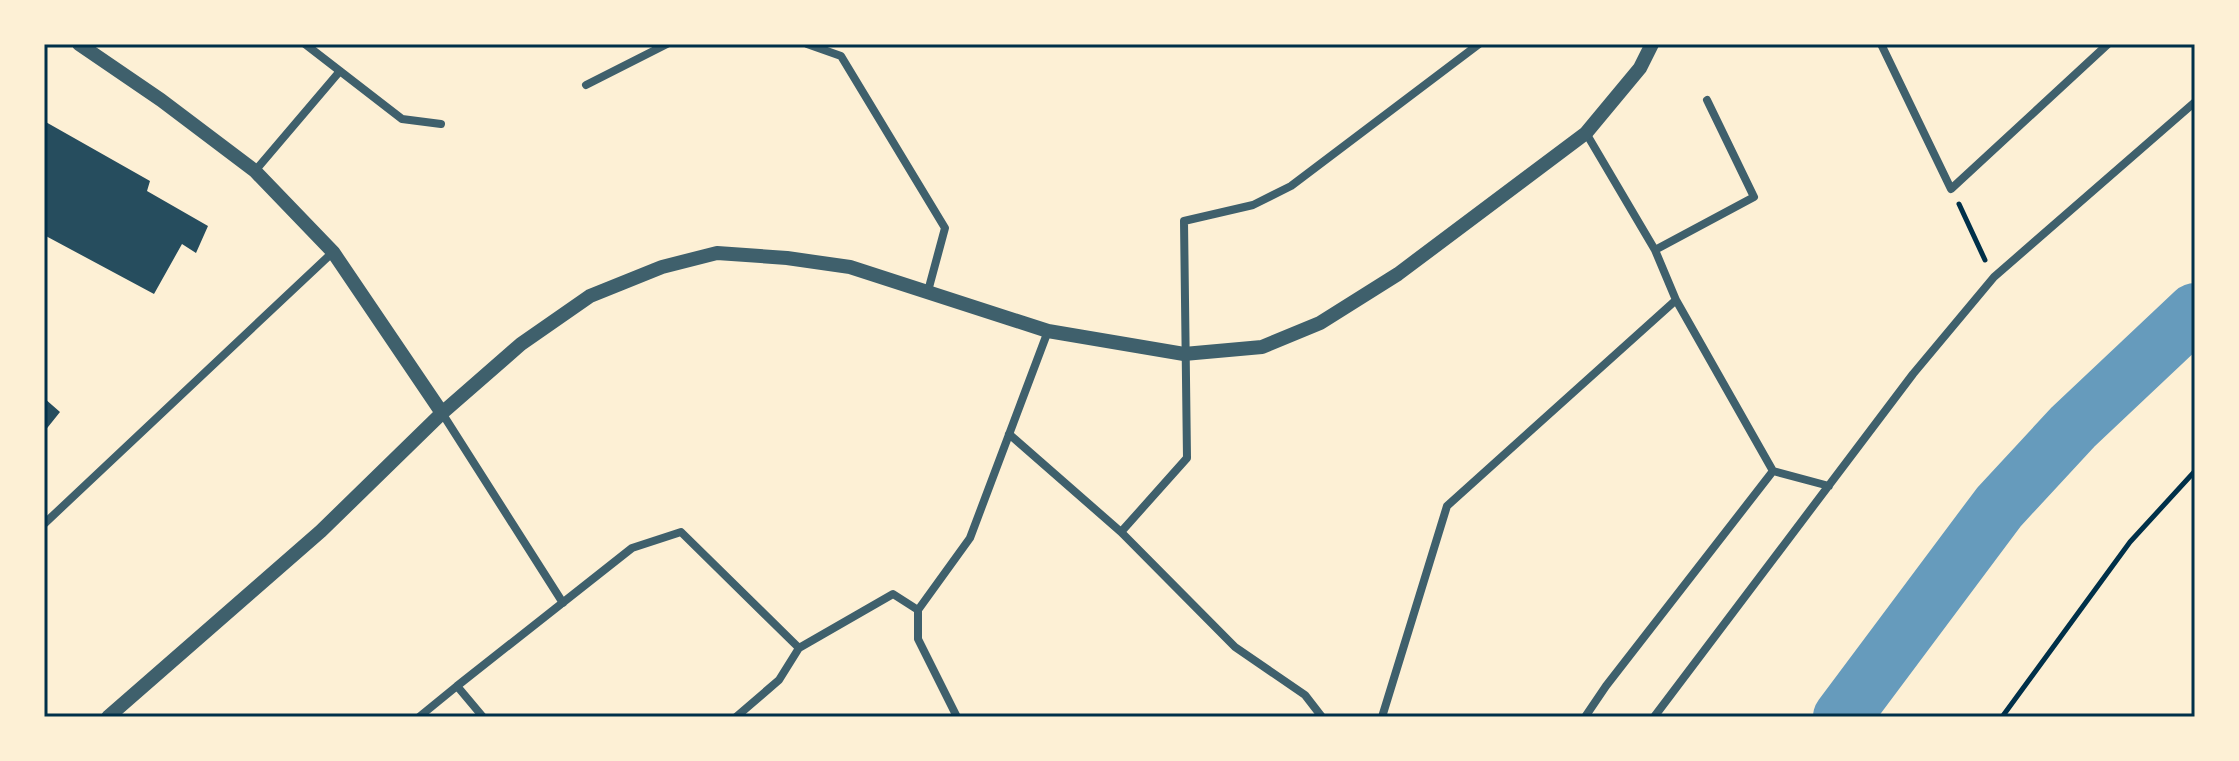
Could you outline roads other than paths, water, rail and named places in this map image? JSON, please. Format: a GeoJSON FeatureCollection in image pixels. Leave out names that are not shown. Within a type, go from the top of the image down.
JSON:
{"type":"FeatureCollection","features":[{"type":"Feature","properties":{"kind":"street"},"geometry":{"type":"LineString","coordinates":[[79,44],[161,100],[255,171],[333,252],[442,413],[563,603]]}},
{"type":"Feature","properties":{"kind":"street"},"geometry":{"type":"LineString","coordinates":[[305,44],[402,119],[441,124]]}},
{"type":"Feature","properties":{"kind":"street"},"geometry":{"type":"LineString","coordinates":[[586,85],[667,44]]}},
{"type":"Feature","properties":{"kind":"street"},"geometry":{"type":"LineString","coordinates":[[807,44],[841,56],[945,228],[928,291]]}},
{"type":"Feature","properties":{"kind":"street"},"geometry":{"type":"LineString","coordinates":[[1121,532],[1187,458],[1184,221],[1253,205],[1291,186],[1479,44]]}},
{"type":"Feature","properties":{"kind":"street"},"geometry":{"type":"LineString","coordinates":[[108,717],[321,531],[442,413],[521,344],[590,296],[676,264],[717,253],[787,258],[850,267],[1048,331],[1184,354],[1262,347],[1320,323],[1398,274],[1586,133],[1640,68],[1652,44]]}},
{"type":"Feature","properties":{"kind":"street"},"geometry":{"type":"LineString","coordinates":[[1881,44],[1951,189],[2108,44]]}},
{"type":"Feature","properties":{"kind":"street"},"geometry":{"type":"LineString","coordinates":[[255,171],[340,71]]}},
{"type":"Feature","properties":{"kind":"street"},"geometry":{"type":"LineString","coordinates":[[1655,250],[1754,197],[1707,100]]}},
{"type":"Feature","properties":{"kind":"street"},"geometry":{"type":"LineString","coordinates":[[1654,717],[1913,374],[1994,277],[2195,102]]}},
{"type":"Feature","properties":{"kind":"street"},"geometry":{"type":"LineString","coordinates":[[1586,133],[1655,250],[1676,300],[1773,471],[1829,486]]}},
{"type":"Feature","properties":{"kind":"street"},"geometry":{"type":"LineString","coordinates":[[44,524],[333,252]]}},
{"type":"Feature","properties":{"kind":"street"},"geometry":{"type":"LineString","coordinates":[[1382,717],[1447,506],[1676,300]]}},
{"type":"Feature","properties":{"kind":"street"},"geometry":{"type":"LineString","coordinates":[[957,717],[918,639],[918,610],[970,538],[1048,331]]}},
{"type":"Feature","properties":{"kind":"street"},"geometry":{"type":"LineString","coordinates":[[1009,434],[1121,532],[1235,647],[1305,695],[1322,717]]}},
{"type":"Feature","properties":{"kind":"street"},"geometry":{"type":"LineString","coordinates":[[1585,717],[1773,471]]}},
{"type":"Feature","properties":{"kind":"street"},"geometry":{"type":"LineString","coordinates":[[419,717],[632,548],[681,532],[799,648]]}},
{"type":"Feature","properties":{"kind":"street"},"geometry":{"type":"LineString","coordinates":[[736,717],[779,680],[799,648],[893,594],[918,610]]}},
{"type":"Feature","properties":{"kind":"street"},"geometry":{"type":"LineString","coordinates":[[457,686],[483,717]]}},
{"type":"Feature","properties":{"kind":"waterway"},"geometry":{"type":"LineString","coordinates":[[1842,717],[1999,507],[2073,427],[2195,312]]}}]}
